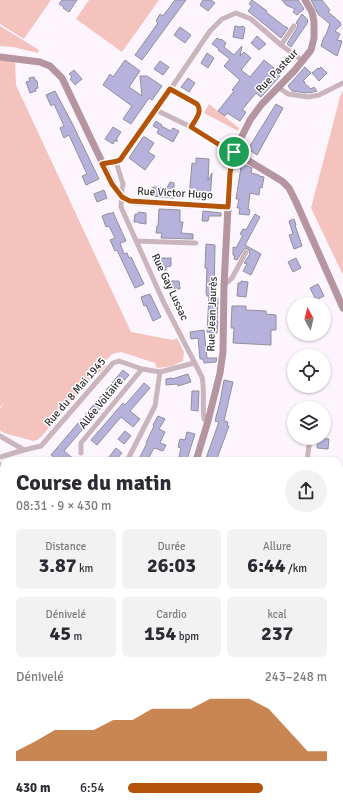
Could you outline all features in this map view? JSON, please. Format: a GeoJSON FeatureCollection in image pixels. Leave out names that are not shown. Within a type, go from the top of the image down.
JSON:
{"type":"FeatureCollection","features":[{"type":"Feature","properties":{"kind":"main road","name":"Rue Pasteur"},"geometry":{"type":"LineString","coordinates":[[228,207],[230,173],[234,152],[254,113],[303,61],[311,50],[314,38],[314,22],[312,12],[305,0]]}},
{"type":"Feature","properties":{"kind":"main road","name":"Rue Gay Lussac"},"geometry":{"type":"LineString","coordinates":[[0,57],[40,62],[50,66],[62,78],[112,184],[122,197]]}},
{"type":"Feature","properties":{"kind":"main road"},"geometry":{"type":"LineString","coordinates":[[234,152],[282,181],[288,188],[296,202],[343,308]]}},
{"type":"Feature","properties":{"kind":"main road","name":"Rue Victor Hugo"},"geometry":{"type":"LineString","coordinates":[[122,197],[130,201],[137,202],[228,207]]}},
{"type":"Feature","properties":{"kind":"main road","name":"Rue Jean Jaurès"},"geometry":{"type":"LineString","coordinates":[[197,457],[220,373],[223,352],[224,285],[228,207]]}},
{"type":"Feature","properties":{"kind":"street"},"geometry":{"type":"LineString","coordinates":[[102,164],[120,160],[210,31],[222,19],[236,13],[251,19],[281,45],[303,61]]}},
{"type":"Feature","properties":{"kind":"street"},"geometry":{"type":"LineString","coordinates":[[281,45],[294,26]]}},
{"type":"Feature","properties":{"kind":"street"},"geometry":{"type":"LineString","coordinates":[[278,87],[288,94],[308,97],[319,95],[343,83]]}},
{"type":"Feature","properties":{"kind":"street"},"geometry":{"type":"LineString","coordinates":[[170,89],[200,107],[200,111],[191,127]]}},
{"type":"Feature","properties":{"kind":"street"},"geometry":{"type":"LineString","coordinates":[[156,110],[191,127],[226,149],[234,152]]}},
{"type":"Feature","properties":{"kind":"street"},"geometry":{"type":"LineString","coordinates":[[116,162],[123,184],[122,197]]}},
{"type":"Feature","properties":{"kind":"street","name":"Rue Gay Lussac"},"geometry":{"type":"LineString","coordinates":[[122,197],[121,208],[164,303],[202,377],[204,388],[204,418],[208,421]]}},
{"type":"Feature","properties":{"kind":"street"},"geometry":{"type":"LineString","coordinates":[[136,241],[196,243]]}},
{"type":"Feature","properties":{"kind":"street"},"geometry":{"type":"LineString","coordinates":[[224,285],[232,278],[246,252]]}},
{"type":"Feature","properties":{"kind":"street","name":"Rue du 8 Mai 1945"},"geometry":{"type":"LineString","coordinates":[[24,450],[41,446],[113,363],[119,361],[160,372],[194,362]]}},
{"type":"Feature","properties":{"kind":"street","name":"Allée Voltaire"},"geometry":{"type":"LineString","coordinates":[[81,453],[81,443],[142,368]]}},
{"type":"Feature","properties":{"kind":"street"},"geometry":{"type":"LineString","coordinates":[[129,457],[155,406],[160,372]]}},
{"type":"Feature","properties":{"kind":"street"},"geometry":{"type":"LineString","coordinates":[[0,436],[24,450]]}},
{"type":"Feature","properties":{"kind":"street"},"geometry":{"type":"LineString","coordinates":[[308,457],[309,445]]}},
{"type":"Feature","properties":{"kind":"street"},"geometry":{"type":"LineString","coordinates":[[0,457],[24,450]]}},
{"type":"Feature","properties":{"kind":"shaded area"},"geometry":{"type":"Polygon","coordinates":[[[0,0],[51,0],[24,39],[0,24],[0,0]]]}},
{"type":"Feature","properties":{"kind":"shaded area"},"geometry":{"type":"Polygon","coordinates":[[[89,0],[159,0],[122,52],[76,19],[89,0]]]}},
{"type":"Feature","properties":{"kind":"shaded area"},"geometry":{"type":"Polygon","coordinates":[[[0,26],[39,50],[38,53],[13,47],[0,46],[0,26]]]}},
{"type":"Feature","properties":{"kind":"shaded area"},"geometry":{"type":"Polygon","coordinates":[[[0,60],[15,61],[16,85],[131,332],[173,340],[177,338],[184,352],[183,361],[172,366],[157,368],[155,363],[121,352],[112,354],[105,361],[106,366],[98,374],[92,373],[89,378],[91,379],[41,437],[33,441],[4,433],[0,430],[0,409],[4,403],[0,407],[0,60]]]}},
{"type":"Feature","properties":{"kind":"shaded area"},"geometry":{"type":"Polygon","coordinates":[[[343,90],[343,275],[311,208],[343,90]]]}},
{"type":"Feature","properties":{"kind":"shaded area"},"geometry":{"type":"Polygon","coordinates":[[[209,104],[239,128],[238,131],[204,113],[209,104]]]}},
{"type":"Feature","properties":{"kind":"building"},"geometry":{"type":"Polygon","coordinates":[[[62,0],[77,0],[69,12],[59,4],[62,0]]]}},
{"type":"Feature","properties":{"kind":"building"},"geometry":{"type":"Polygon","coordinates":[[[175,0],[186,0],[142,60],[135,55],[158,23],[156,21],[160,14],[163,16],[175,0]]]}},
{"type":"Feature","properties":{"kind":"building"},"geometry":{"type":"Polygon","coordinates":[[[203,0],[211,0],[215,3],[208,11],[200,5],[203,0]]]}},
{"type":"Feature","properties":{"kind":"building"},"geometry":{"type":"Polygon","coordinates":[[[252,0],[288,28],[281,38],[248,11],[252,6],[249,4],[252,0]]]}},
{"type":"Feature","properties":{"kind":"building"},"geometry":{"type":"Polygon","coordinates":[[[282,0],[298,0],[304,9],[297,15],[293,12],[295,9],[286,5],[282,0]]]}},
{"type":"Feature","properties":{"kind":"building"},"geometry":{"type":"Polygon","coordinates":[[[311,0],[322,0],[330,10],[328,12],[340,22],[341,25],[335,31],[340,34],[337,40],[342,41],[337,56],[321,46],[330,24],[318,14],[311,0]]]}},
{"type":"Feature","properties":{"kind":"building"},"geometry":{"type":"Polygon","coordinates":[[[302,14],[308,22],[291,47],[287,44],[297,28],[298,25],[296,23],[302,14]]]}},
{"type":"Feature","properties":{"kind":"building"},"geometry":{"type":"Polygon","coordinates":[[[235,26],[243,26],[245,28],[243,39],[233,37],[235,26]]]}},
{"type":"Feature","properties":{"kind":"building"},"geometry":{"type":"Polygon","coordinates":[[[180,27],[191,35],[185,43],[174,35],[180,27]]]}},
{"type":"Feature","properties":{"kind":"building"},"geometry":{"type":"Polygon","coordinates":[[[257,36],[266,44],[259,50],[251,43],[257,36]]]}},
{"type":"Feature","properties":{"kind":"building"},"geometry":{"type":"Polygon","coordinates":[[[217,38],[226,43],[224,47],[234,55],[242,46],[240,56],[244,52],[251,58],[241,70],[250,77],[264,60],[274,68],[273,70],[280,76],[261,97],[256,93],[242,110],[246,112],[240,121],[227,113],[225,116],[218,111],[234,91],[232,90],[240,80],[224,66],[230,59],[212,44],[217,38]]]}},
{"type":"Feature","properties":{"kind":"building"},"geometry":{"type":"Polygon","coordinates":[[[207,53],[214,58],[208,68],[201,63],[207,53]]]}},
{"type":"Feature","properties":{"kind":"building"},"geometry":{"type":"Polygon","coordinates":[[[125,60],[140,71],[129,87],[142,96],[140,76],[147,76],[162,86],[152,100],[149,98],[131,124],[123,119],[132,106],[103,85],[110,74],[113,77],[125,60]]]}},
{"type":"Feature","properties":{"kind":"building"},"geometry":{"type":"Polygon","coordinates":[[[160,61],[169,67],[163,75],[154,69],[160,61]]]}},
{"type":"Feature","properties":{"kind":"building"},"geometry":{"type":"Polygon","coordinates":[[[305,67],[311,73],[303,81],[305,82],[304,83],[311,89],[314,87],[317,91],[307,93],[292,91],[288,86],[305,67]]]}},
{"type":"Feature","properties":{"kind":"building"},"geometry":{"type":"Polygon","coordinates":[[[321,67],[327,73],[319,81],[312,73],[321,67]]]}},
{"type":"Feature","properties":{"kind":"building"},"geometry":{"type":"Polygon","coordinates":[[[74,70],[82,79],[75,85],[70,79],[72,77],[69,74],[74,70]]]}},
{"type":"Feature","properties":{"kind":"building"},"geometry":{"type":"Polygon","coordinates":[[[34,77],[37,81],[38,88],[35,89],[36,91],[30,93],[26,82],[30,81],[29,78],[34,77]]]}},
{"type":"Feature","properties":{"kind":"building"},"geometry":{"type":"Polygon","coordinates":[[[188,78],[195,83],[189,92],[181,87],[188,78]]]}},
{"type":"Feature","properties":{"kind":"building"},"geometry":{"type":"Polygon","coordinates":[[[55,91],[99,179],[86,185],[82,176],[87,174],[69,135],[64,138],[60,128],[64,126],[54,104],[51,106],[46,95],[55,91]]]}},
{"type":"Feature","properties":{"kind":"building"},"geometry":{"type":"Polygon","coordinates":[[[276,104],[283,108],[257,155],[248,149],[276,104]]]}},
{"type":"Feature","properties":{"kind":"building"},"geometry":{"type":"Polygon","coordinates":[[[156,121],[162,125],[161,126],[171,131],[173,128],[179,131],[173,142],[157,133],[159,129],[153,126],[156,121]]]}},
{"type":"Feature","properties":{"kind":"building"},"geometry":{"type":"Polygon","coordinates":[[[113,127],[121,132],[117,138],[117,142],[115,140],[113,144],[105,139],[113,127]]]}},
{"type":"Feature","properties":{"kind":"building"},"geometry":{"type":"Polygon","coordinates":[[[143,137],[154,143],[148,152],[155,156],[145,170],[129,158],[143,137]]]}},
{"type":"Feature","properties":{"kind":"building"},"geometry":{"type":"Polygon","coordinates":[[[196,158],[209,159],[208,181],[212,173],[210,199],[197,199],[197,197],[189,197],[192,163],[196,164],[196,158]]]}},
{"type":"Feature","properties":{"kind":"building"},"geometry":{"type":"Polygon","coordinates":[[[245,165],[252,168],[251,173],[264,177],[259,195],[250,193],[248,209],[250,210],[249,215],[239,214],[240,208],[237,208],[239,199],[236,199],[241,167],[245,165]]]}},
{"type":"Feature","properties":{"kind":"building"},"geometry":{"type":"Polygon","coordinates":[[[170,182],[174,183],[174,198],[152,196],[153,187],[167,188],[170,182]]]}},
{"type":"Feature","properties":{"kind":"building"},"geometry":{"type":"Polygon","coordinates":[[[104,190],[107,198],[97,202],[94,194],[104,190]]]}},
{"type":"Feature","properties":{"kind":"building"},"geometry":{"type":"Polygon","coordinates":[[[159,209],[180,210],[180,222],[183,222],[181,233],[193,234],[193,239],[161,238],[162,233],[156,233],[159,209]]]}},
{"type":"Feature","properties":{"kind":"building"},"geometry":{"type":"Polygon","coordinates":[[[203,211],[221,213],[221,216],[209,216],[208,221],[202,221],[203,211]]]}},
{"type":"Feature","properties":{"kind":"building"},"geometry":{"type":"Polygon","coordinates":[[[113,212],[126,241],[120,243],[124,254],[127,253],[129,258],[131,257],[144,284],[135,288],[117,250],[115,251],[110,240],[115,238],[109,226],[106,227],[102,216],[113,212]]]}},
{"type":"Feature","properties":{"kind":"building"},"geometry":{"type":"Polygon","coordinates":[[[139,212],[146,213],[146,224],[134,222],[135,214],[138,214],[139,212]]]}},
{"type":"Feature","properties":{"kind":"building"},"geometry":{"type":"Polygon","coordinates":[[[255,214],[260,217],[245,245],[261,254],[251,275],[243,271],[247,264],[244,263],[250,254],[249,250],[246,248],[244,249],[237,260],[234,259],[235,256],[233,255],[233,247],[236,248],[243,235],[240,234],[243,229],[246,230],[255,214]]]}},
{"type":"Feature","properties":{"kind":"building"},"geometry":{"type":"Polygon","coordinates":[[[294,219],[302,246],[294,249],[289,235],[293,234],[289,221],[294,219]]]}},
{"type":"Feature","properties":{"kind":"building"},"geometry":{"type":"Polygon","coordinates":[[[206,244],[215,245],[214,298],[218,298],[217,333],[207,332],[209,296],[207,296],[206,293],[206,244]]]}},
{"type":"Feature","properties":{"kind":"building"},"geometry":{"type":"Polygon","coordinates":[[[159,258],[171,258],[171,266],[166,267],[166,270],[160,270],[159,258]]]}},
{"type":"Feature","properties":{"kind":"building"},"geometry":{"type":"Polygon","coordinates":[[[296,258],[301,268],[293,272],[288,262],[296,258]]]}},
{"type":"Feature","properties":{"kind":"building"},"geometry":{"type":"Polygon","coordinates":[[[168,281],[179,281],[180,289],[168,289],[168,281]]]}},
{"type":"Feature","properties":{"kind":"building"},"geometry":{"type":"Polygon","coordinates":[[[241,281],[248,282],[246,297],[237,296],[238,283],[241,283],[241,281]]]}},
{"type":"Feature","properties":{"kind":"building"},"geometry":{"type":"Polygon","coordinates":[[[318,284],[324,296],[314,297],[310,288],[318,284]]]}},
{"type":"Feature","properties":{"kind":"building"},"geometry":{"type":"Polygon","coordinates":[[[150,294],[161,317],[153,321],[146,305],[144,306],[141,297],[150,294]]]}},
{"type":"Feature","properties":{"kind":"building"},"geometry":{"type":"Polygon","coordinates":[[[232,306],[246,306],[246,310],[266,311],[266,314],[276,315],[276,330],[271,330],[271,345],[233,343],[234,328],[231,328],[232,306]]]}},
{"type":"Feature","properties":{"kind":"building"},"geometry":{"type":"Polygon","coordinates":[[[204,330],[207,358],[217,358],[216,362],[204,363],[203,359],[200,359],[198,338],[191,339],[190,332],[204,330]]]}},
{"type":"Feature","properties":{"kind":"building"},"geometry":{"type":"Polygon","coordinates":[[[123,370],[129,375],[64,451],[71,457],[53,457],[51,455],[123,370]]]}},
{"type":"Feature","properties":{"kind":"building"},"geometry":{"type":"Polygon","coordinates":[[[188,374],[191,382],[178,386],[177,384],[166,385],[166,379],[172,379],[188,374]]]}},
{"type":"Feature","properties":{"kind":"building"},"geometry":{"type":"Polygon","coordinates":[[[224,380],[233,382],[224,421],[228,422],[227,425],[229,426],[217,457],[206,457],[219,422],[215,421],[224,380]]]}},
{"type":"Feature","properties":{"kind":"building"},"geometry":{"type":"Polygon","coordinates":[[[144,383],[150,388],[130,411],[140,419],[133,427],[121,417],[97,445],[91,440],[123,403],[125,405],[144,383]]]}},
{"type":"Feature","properties":{"kind":"building"},"geometry":{"type":"Polygon","coordinates":[[[192,391],[199,391],[198,411],[191,410],[192,391]]]}},
{"type":"Feature","properties":{"kind":"building"},"geometry":{"type":"Polygon","coordinates":[[[158,416],[165,419],[159,429],[165,432],[160,443],[166,445],[163,451],[154,448],[149,457],[140,457],[154,426],[153,425],[158,416]]]}},
{"type":"Feature","properties":{"kind":"building"},"geometry":{"type":"Polygon","coordinates":[[[125,431],[131,436],[124,444],[118,439],[125,431]]]}},
{"type":"Feature","properties":{"kind":"building"},"geometry":{"type":"Polygon","coordinates":[[[187,432],[195,434],[188,457],[179,457],[181,448],[178,447],[180,439],[185,440],[187,432]]]}},
{"type":"Feature","properties":{"kind":"building"},"geometry":{"type":"Polygon","coordinates":[[[317,445],[328,445],[328,449],[317,448],[317,445]]]}},
{"type":"Feature","properties":{"kind":"building"},"geometry":{"type":"Polygon","coordinates":[[[116,448],[122,453],[118,457],[109,457],[116,448]]]}},
{"type":"Feature","properties":{"kind":"route"},"geometry":{"type":"LineString","coordinates":[[170,89],[200,107],[197,118],[191,127],[226,149],[234,152],[230,173],[228,207],[130,201],[122,197],[112,184],[102,164],[120,160],[170,89]]}}]}
